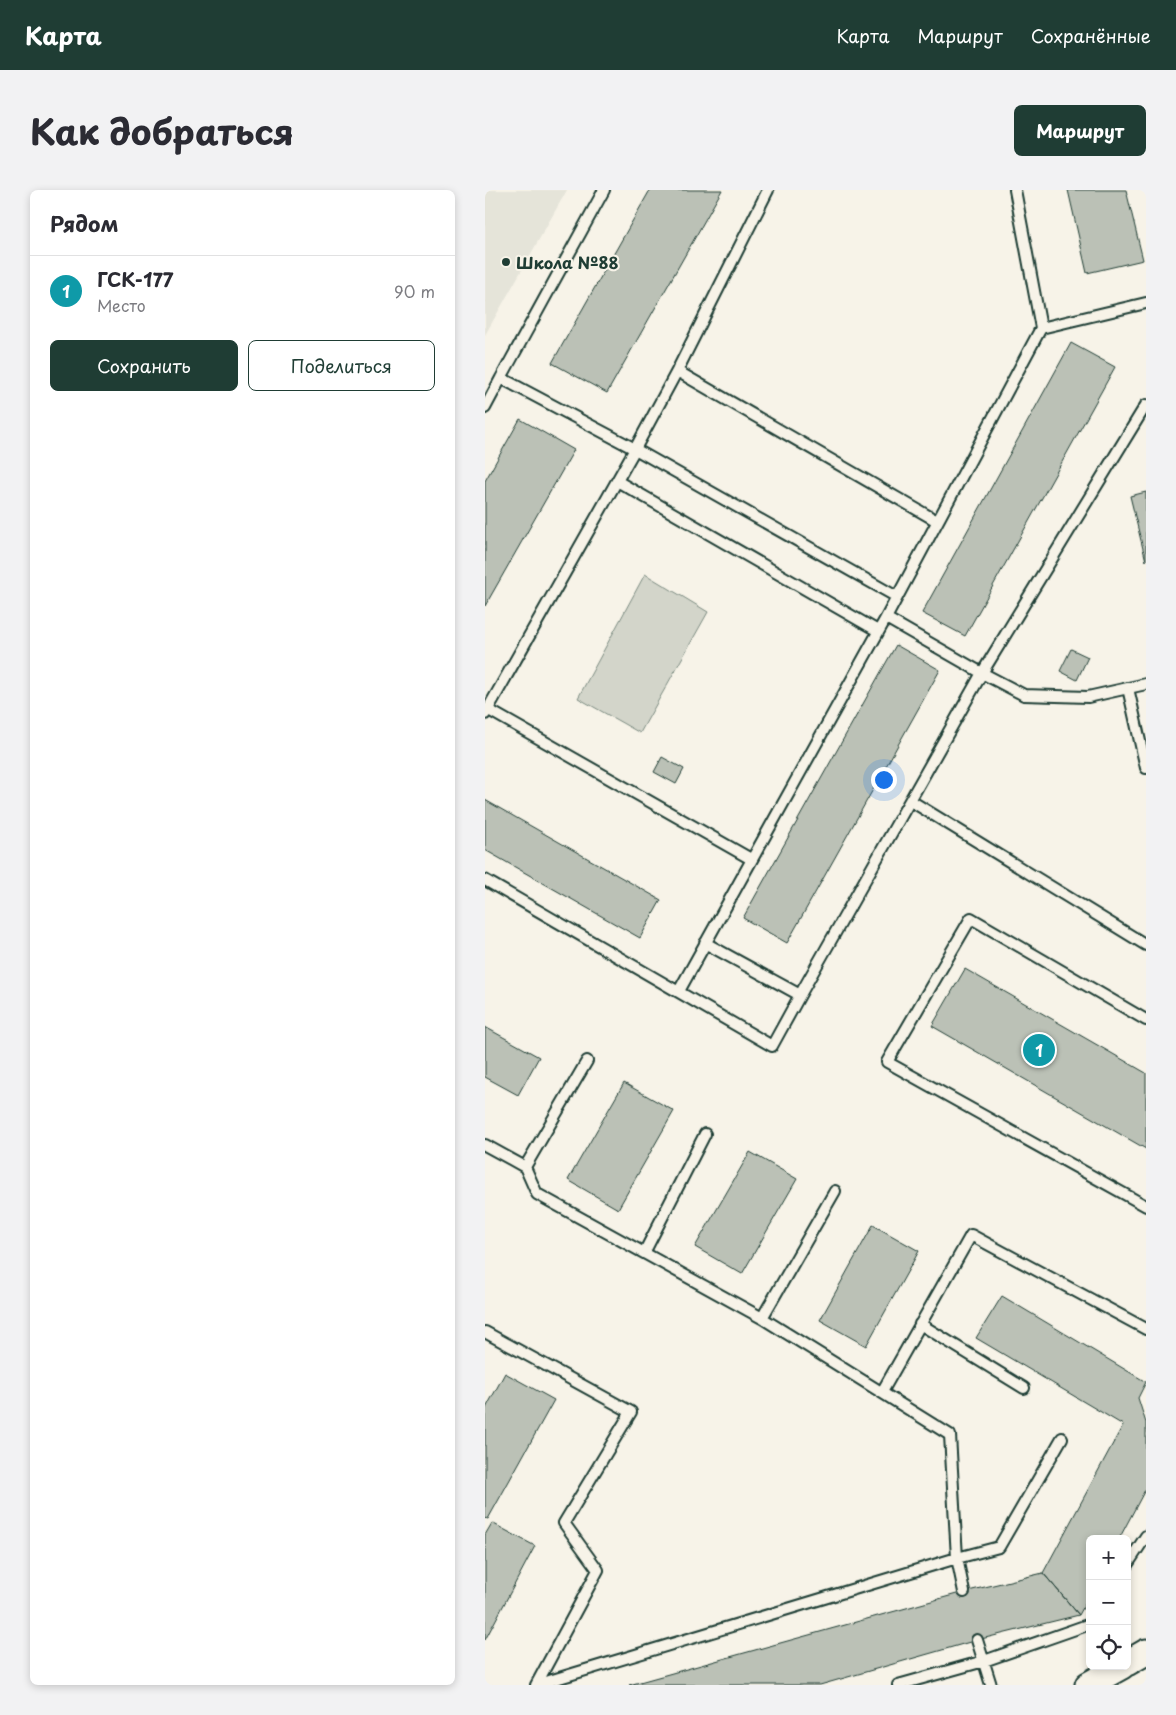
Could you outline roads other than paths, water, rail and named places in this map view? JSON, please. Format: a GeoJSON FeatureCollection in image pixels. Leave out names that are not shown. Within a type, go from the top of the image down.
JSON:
{"type":"FeatureCollection","features":[{"type":"Feature","properties":{"kind":"street"},"geometry":{"type":"LineString","coordinates":[[1131,1660],[1146,1652]]}},
{"type":"Feature","properties":{"kind":"street"},"geometry":{"type":"LineString","coordinates":[[1088,1685],[1112,1670]]}},
{"type":"Feature","properties":{"kind":"lane"},"geometry":{"type":"LineString","coordinates":[[485,408],[604,190]]}},
{"type":"Feature","properties":{"kind":"lane"},"geometry":{"type":"LineString","coordinates":[[751,859],[486,712],[635,450],[769,190]]}},
{"type":"Feature","properties":{"kind":"lane"},"geometry":{"type":"LineString","coordinates":[[679,991],[886,618],[1041,328],[1015,190]]}},
{"type":"Feature","properties":{"kind":"lane"},"geometry":{"type":"LineString","coordinates":[[1041,328],[1146,303]]}},
{"type":"Feature","properties":{"kind":"lane"},"geometry":{"type":"LineString","coordinates":[[677,371],[937,521]]}},
{"type":"Feature","properties":{"kind":"lane"},"geometry":{"type":"LineString","coordinates":[[501,378],[635,450],[897,597]]}},
{"type":"Feature","properties":{"kind":"lane"},"geometry":{"type":"LineString","coordinates":[[485,880],[772,1046],[982,673],[1146,405]]}},
{"type":"Feature","properties":{"kind":"lane"},"geometry":{"type":"LineString","coordinates":[[617,481],[878,631]]}},
{"type":"Feature","properties":{"kind":"lane"},"geometry":{"type":"LineString","coordinates":[[886,618],[1024,695],[1088,697],[1146,684]]}},
{"type":"Feature","properties":{"kind":"lane"},"geometry":{"type":"LineString","coordinates":[[1128,688],[1146,768]]}},
{"type":"Feature","properties":{"kind":"lane"},"geometry":{"type":"LineString","coordinates":[[911,801],[1146,945]]}},
{"type":"Feature","properties":{"kind":"lane"},"geometry":{"type":"LineString","coordinates":[[1146,1020],[971,918],[887,1062],[1146,1206]]}},
{"type":"Feature","properties":{"kind":"lane"},"geometry":{"type":"LineString","coordinates":[[705,943],[800,994]]}},
{"type":"Feature","properties":{"kind":"lane"},"geometry":{"type":"LineString","coordinates":[[525,1167],[587,1061]]}},
{"type":"Feature","properties":{"kind":"lane"},"geometry":{"type":"LineString","coordinates":[[645,1253],[705,1134]]}},
{"type":"Feature","properties":{"kind":"lane"},"geometry":{"type":"LineString","coordinates":[[485,1145],[525,1167],[537,1194],[762,1318],[950,1435],[957,1558],[964,1592]]}},
{"type":"Feature","properties":{"kind":"lane"},"geometry":{"type":"LineString","coordinates":[[762,1318],[835,1191]]}},
{"type":"Feature","properties":{"kind":"lane"},"geometry":{"type":"LineString","coordinates":[[882,1392],[971,1234],[1146,1329]]}},
{"type":"Feature","properties":{"kind":"lane"},"geometry":{"type":"LineString","coordinates":[[920,1324],[1024,1388]]}},
{"type":"Feature","properties":{"kind":"lane"},"geometry":{"type":"LineString","coordinates":[[485,1332],[631,1412],[564,1523],[598,1570],[536,1685]]}},
{"type":"Feature","properties":{"kind":"lane"},"geometry":{"type":"LineString","coordinates":[[536,1685],[999,1547],[1062,1438]]}},
{"type":"Feature","properties":{"kind":"lane"},"geometry":{"type":"LineString","coordinates":[[1131,1560],[1146,1536]]}},
{"type":"Feature","properties":{"kind":"lane"},"geometry":{"type":"LineString","coordinates":[[898,1685],[984,1661],[1087,1625]]}},
{"type":"Feature","properties":{"kind":"lane"},"geometry":{"type":"LineString","coordinates":[[977,1640],[991,1685]]}},
{"type":"Feature","properties":{"kind":"place","name":"Школа №88"},"geometry":{"type":"Point","coordinates":[506,262]}},
{"type":"Feature","properties":{"kind":"place","name":"ГСК-177"},"geometry":{"type":"Point","coordinates":[1039,1050]}}]}
